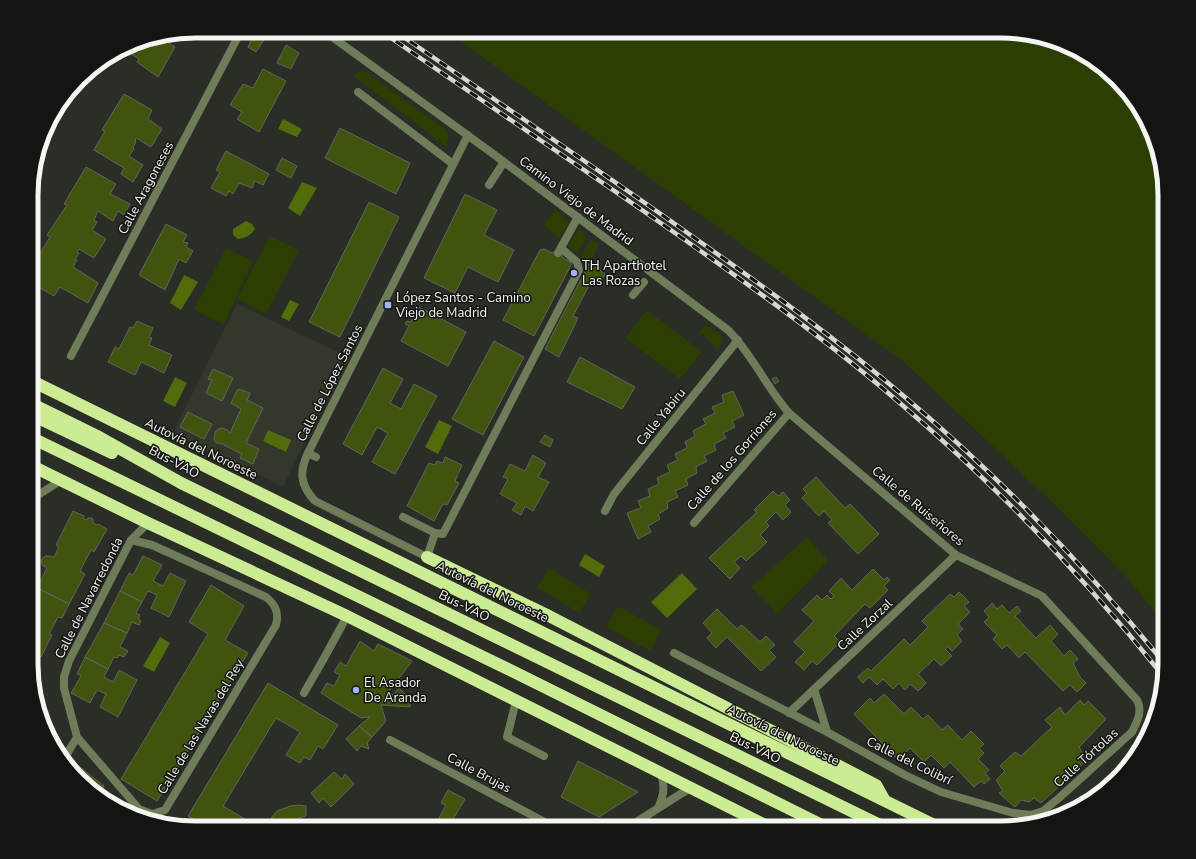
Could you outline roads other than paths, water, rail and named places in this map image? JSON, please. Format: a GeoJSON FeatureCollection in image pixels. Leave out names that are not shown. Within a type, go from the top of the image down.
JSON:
{"type":"FeatureCollection","features":[{"type":"Feature","properties":{"kind":"highway","name":"Autovía del Noroeste"},"geometry":{"type":"LineString","coordinates":[[38,384],[926,821]]}},
{"type":"Feature","properties":{"kind":"highway","name":"Bus-VAO"},"geometry":{"type":"LineString","coordinates":[[38,407],[100,438],[181,483],[872,821]]}},
{"type":"Feature","properties":{"kind":"highway"},"geometry":{"type":"LineString","coordinates":[[38,418],[96,446],[181,483]]}},
{"type":"Feature","properties":{"kind":"highway"},"geometry":{"type":"LineString","coordinates":[[38,441],[510,670],[814,821]]}},
{"type":"Feature","properties":{"kind":"highway"},"geometry":{"type":"LineString","coordinates":[[38,469],[148,523],[347,616],[757,821]]}},
{"type":"Feature","properties":{"kind":"highway"},"geometry":{"type":"LineString","coordinates":[[427,557],[556,620],[876,785],[885,801]]}},
{"type":"Feature","properties":{"kind":"street","name":"Calle Aragoneses"},"geometry":{"type":"LineString","coordinates":[[71,356],[237,38]]}},
{"type":"Feature","properties":{"kind":"street","name":"Camino Viejo de Madrid"},"geometry":{"type":"LineString","coordinates":[[334,38],[468,135],[728,330],[749,354],[778,400],[789,413]]}},
{"type":"Feature","properties":{"kind":"street"},"geometry":{"type":"LineString","coordinates":[[358,92],[453,164]]}},
{"type":"Feature","properties":{"kind":"street","name":"Calle de López Santos"},"geometry":{"type":"LineString","coordinates":[[427,557],[315,501],[309,495],[302,480],[302,472],[308,453],[468,135]]}},
{"type":"Feature","properties":{"kind":"street"},"geometry":{"type":"LineString","coordinates":[[489,185],[504,162]]}},
{"type":"Feature","properties":{"kind":"street"},"geometry":{"type":"LineString","coordinates":[[403,517],[435,533],[443,534],[579,270],[577,262],[559,250],[578,217]]}},
{"type":"Feature","properties":{"kind":"street"},"geometry":{"type":"LineString","coordinates":[[633,295],[644,282]]}},
{"type":"Feature","properties":{"kind":"street","name":"Calle Yabiru"},"geometry":{"type":"LineString","coordinates":[[605,511],[614,494],[738,340]]}},
{"type":"Feature","properties":{"kind":"street","name":"Calle de los Gorriones"},"geometry":{"type":"LineString","coordinates":[[694,523],[789,413]]}},
{"type":"Feature","properties":{"kind":"street","name":"Calle de Ruiseñores"},"geometry":{"type":"LineString","coordinates":[[789,413],[956,555],[1042,596],[1140,705]]}},
{"type":"Feature","properties":{"kind":"street"},"geometry":{"type":"LineString","coordinates":[[308,453],[316,457]]}},
{"type":"Feature","properties":{"kind":"street"},"geometry":{"type":"LineString","coordinates":[[38,497],[60,481]]}},
{"type":"Feature","properties":{"kind":"street","name":"Calle de Navarredonda"},"geometry":{"type":"LineString","coordinates":[[77,737],[64,688],[64,677],[69,661],[131,540],[148,523]]}},
{"type":"Feature","properties":{"kind":"street"},"geometry":{"type":"LineString","coordinates":[[427,557],[435,533]]}},
{"type":"Feature","properties":{"kind":"street","name":"Calle de las Navas del Rey"},"geometry":{"type":"LineString","coordinates":[[77,737],[139,809],[152,814],[165,810],[276,625],[277,612],[273,602],[266,597],[152,545],[131,540]]}},
{"type":"Feature","properties":{"kind":"street","name":"Calle Zorzal"},"geometry":{"type":"LineString","coordinates":[[789,713],[956,555]]}},
{"type":"Feature","properties":{"kind":"street"},"geometry":{"type":"LineString","coordinates":[[304,693],[347,616]]}},
{"type":"Feature","properties":{"kind":"street","name":"Calle del Colibrí"},"geometry":{"type":"LineString","coordinates":[[674,653],[827,732],[905,775],[941,792],[1013,813],[1031,815]]}},
{"type":"Feature","properties":{"kind":"street"},"geometry":{"type":"LineString","coordinates":[[814,689],[827,732]]}},
{"type":"Feature","properties":{"kind":"street"},"geometry":{"type":"LineString","coordinates":[[516,701],[507,737],[544,756]]}},
{"type":"Feature","properties":{"kind":"street","name":"Calle Tórtolas"},"geometry":{"type":"LineString","coordinates":[[1031,815],[1043,811],[1059,798],[1132,732],[1139,719],[1140,705]]}},
{"type":"Feature","properties":{"kind":"street"},"geometry":{"type":"LineString","coordinates":[[67,755],[77,737]]}},
{"type":"Feature","properties":{"kind":"street","name":"Calle Brujas"},"geometry":{"type":"LineString","coordinates":[[390,740],[543,821]]}},
{"type":"Feature","properties":{"kind":"street"},"geometry":{"type":"LineString","coordinates":[[659,806],[663,798],[664,788],[661,773]]}},
{"type":"Feature","properties":{"kind":"street"},"geometry":{"type":"LineString","coordinates":[[636,821],[690,788]]}},
{"type":"Feature","properties":{"kind":"railway"},"geometry":{"type":"LineString","coordinates":[[391,38],[609,187],[768,299],[875,382],[972,468],[1039,534],[1103,604],[1158,670]]}},
{"type":"Feature","properties":{"kind":"railway"},"geometry":{"type":"LineString","coordinates":[[405,38],[717,254],[799,313],[880,376],[976,460],[1042,525],[1105,593],[1158,656]]}},
{"type":"Feature","properties":{"kind":"place","name":"TH Aparthotel Las Rozas"},"geometry":{"type":"Point","coordinates":[574,273]}},
{"type":"Feature","properties":{"kind":"place","name":"López Santos - Camino Viejo de Madrid"},"geometry":{"type":"Point","coordinates":[388,305]}},
{"type":"Feature","properties":{"kind":"place","name":"El Asador De Aranda"},"geometry":{"type":"Point","coordinates":[356,690]}}]}
